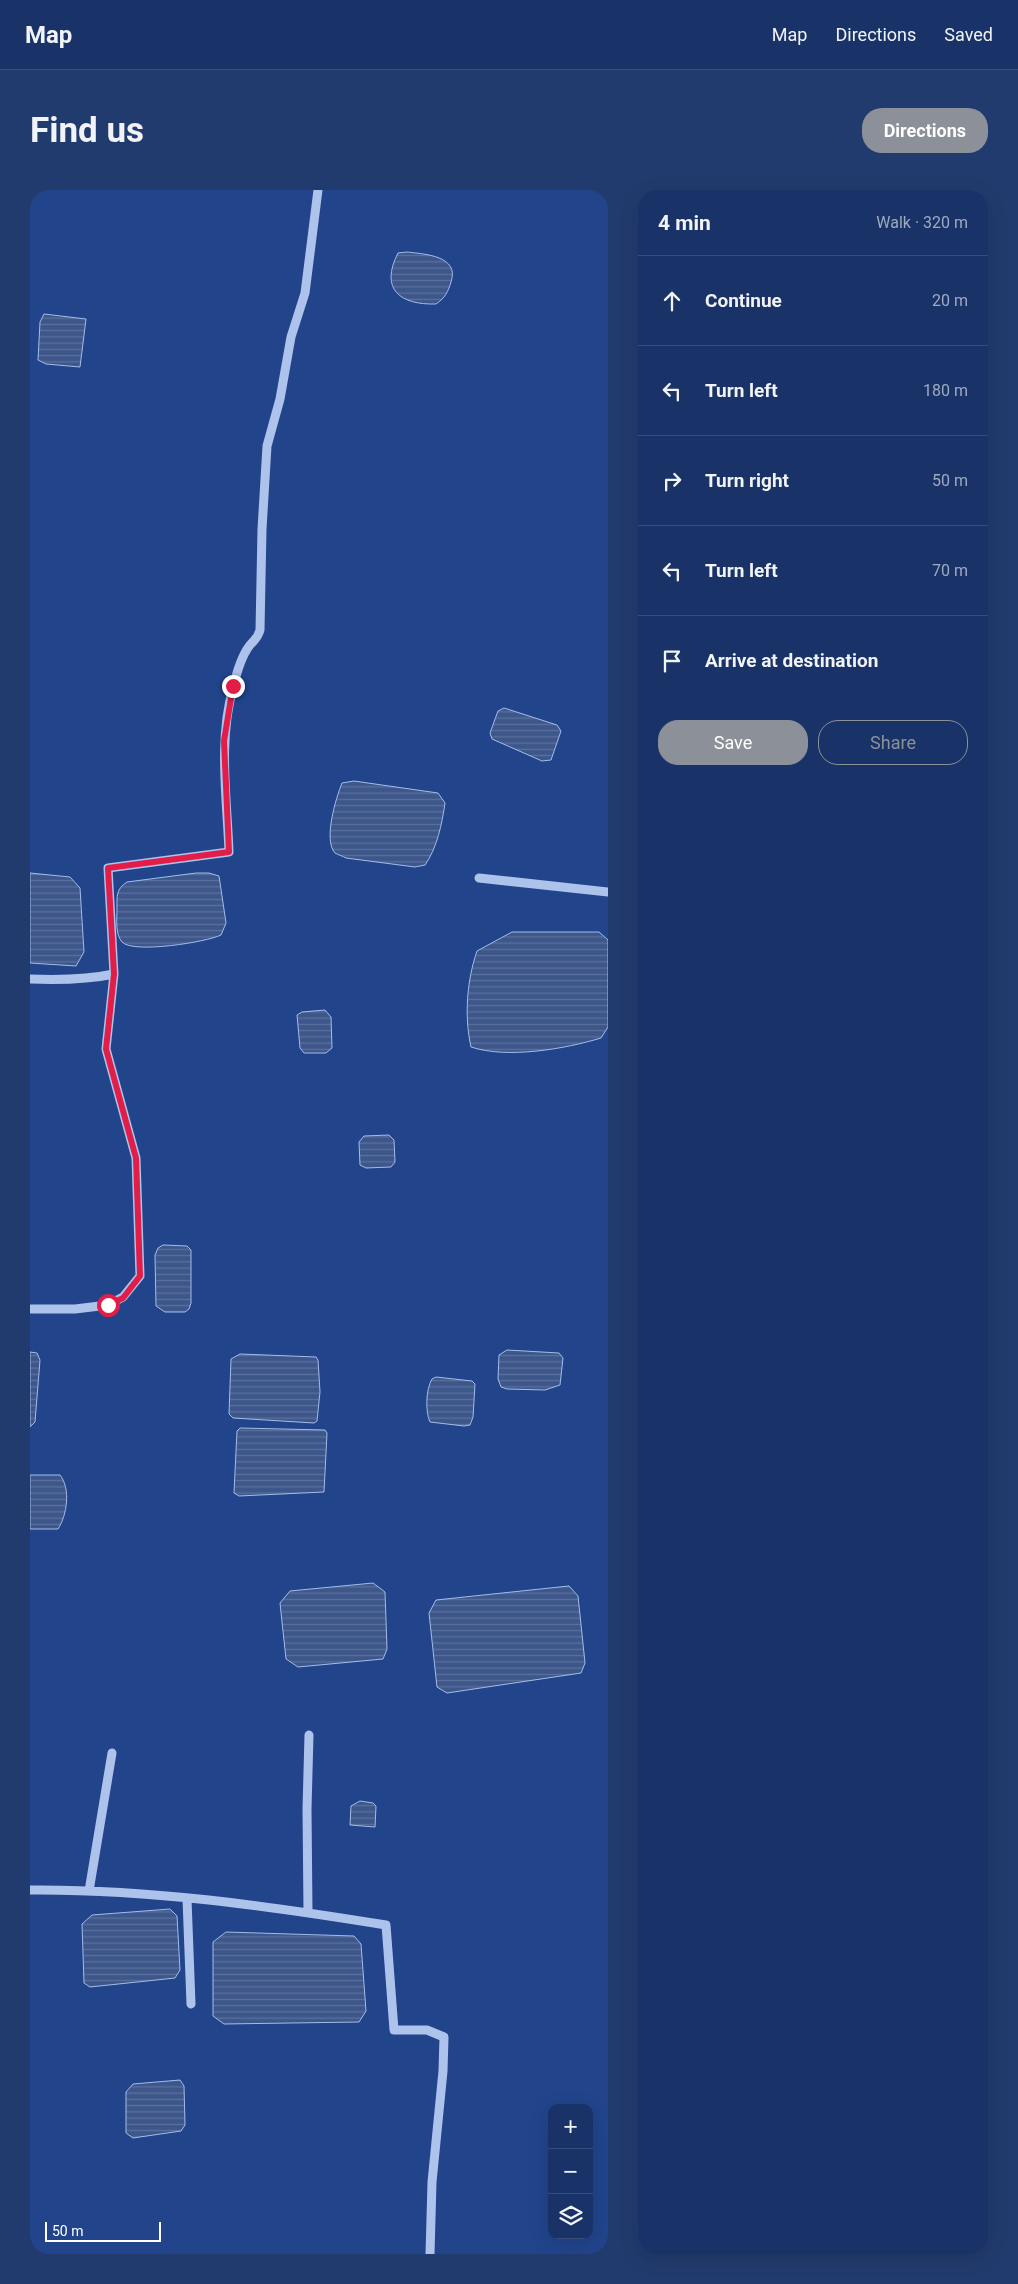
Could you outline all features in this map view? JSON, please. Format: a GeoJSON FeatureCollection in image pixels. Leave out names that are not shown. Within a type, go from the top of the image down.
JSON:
{"type":"FeatureCollection","features":[{"type":"Feature","properties":{"kind":"street"},"geometry":{"type":"LineString","coordinates":[[30,1309],[75,1309],[108,1305],[123,1298],[140,1276],[136,1158],[106,1049],[114,974],[108,868],[229,852],[224,741],[228,708],[233,686],[245,655],[250,645],[258,638],[260,630],[262,529],[267,446],[280,399],[291,337],[305,293],[318,190]]}},
{"type":"Feature","properties":{"kind":"street"},"geometry":{"type":"LineString","coordinates":[[479,878],[608,892]]}},
{"type":"Feature","properties":{"kind":"street"},"geometry":{"type":"LineString","coordinates":[[30,979],[88,978],[114,974]]}},
{"type":"Feature","properties":{"kind":"street"},"geometry":{"type":"LineString","coordinates":[[308,1912],[307,1809],[309,1735]]}},
{"type":"Feature","properties":{"kind":"street"},"geometry":{"type":"LineString","coordinates":[[89,1891],[112,1753]]}},
{"type":"Feature","properties":{"kind":"street"},"geometry":{"type":"LineString","coordinates":[[30,1890],[89,1891],[187,1898],[308,1912],[386,1925],[394,2030],[427,2030],[444,2037],[432,2182],[430,2254]]}},
{"type":"Feature","properties":{"kind":"street"},"geometry":{"type":"LineString","coordinates":[[187,1898],[191,2004]]}},
{"type":"Feature","properties":{"kind":"water"},"geometry":{"type":"Polygon","coordinates":[[[407,252],[439,258],[450,267],[452,273],[449,289],[436,304],[413,302],[397,293],[392,286],[393,266],[398,253],[407,252]]]}},
{"type":"Feature","properties":{"kind":"water"},"geometry":{"type":"Polygon","coordinates":[[[44,314],[86,319],[80,367],[46,364],[38,360],[40,322],[44,314]]]}},
{"type":"Feature","properties":{"kind":"water"},"geometry":{"type":"Polygon","coordinates":[[[504,708],[557,725],[561,731],[551,760],[542,761],[492,739],[490,733],[498,711],[504,708]]]}},
{"type":"Feature","properties":{"kind":"water"},"geometry":{"type":"Polygon","coordinates":[[[354,781],[438,793],[445,803],[444,811],[436,843],[425,865],[415,867],[346,858],[335,853],[330,839],[334,808],[342,783],[354,781]]]}},
{"type":"Feature","properties":{"kind":"water"},"geometry":{"type":"Polygon","coordinates":[[[30,873],[70,877],[80,888],[84,952],[76,966],[30,963],[30,873]]]}},
{"type":"Feature","properties":{"kind":"water"},"geometry":{"type":"Polygon","coordinates":[[[209,873],[219,876],[226,923],[221,935],[201,941],[170,946],[140,947],[122,942],[117,931],[117,900],[119,890],[123,885],[127,882],[209,873]]]}},
{"type":"Feature","properties":{"kind":"water"},"geometry":{"type":"Polygon","coordinates":[[[512,932],[599,932],[608,940],[608,1027],[601,1038],[571,1046],[536,1051],[501,1052],[485,1051],[471,1047],[467,1011],[471,974],[477,951],[512,932]]]}},
{"type":"Feature","properties":{"kind":"water"},"geometry":{"type":"Polygon","coordinates":[[[325,1010],[331,1017],[332,1048],[326,1053],[304,1053],[300,1048],[297,1015],[302,1012],[325,1010]]]}},
{"type":"Feature","properties":{"kind":"water"},"geometry":{"type":"Polygon","coordinates":[[[389,1135],[394,1140],[395,1162],[391,1167],[366,1168],[360,1165],[359,1142],[364,1136],[389,1135]]]}},
{"type":"Feature","properties":{"kind":"water"},"geometry":{"type":"Polygon","coordinates":[[[163,1245],[187,1246],[191,1250],[191,1303],[189,1309],[185,1312],[165,1312],[156,1306],[155,1255],[158,1248],[163,1245]]]}},
{"type":"Feature","properties":{"kind":"water"},"geometry":{"type":"Polygon","coordinates":[[[507,1350],[559,1353],[563,1358],[560,1385],[545,1390],[507,1389],[501,1387],[498,1379],[499,1355],[507,1350]]]}},
{"type":"Feature","properties":{"kind":"water"},"geometry":{"type":"Polygon","coordinates":[[[30,1352],[37,1353],[40,1360],[35,1422],[30,1427],[30,1352]]]}},
{"type":"Feature","properties":{"kind":"water"},"geometry":{"type":"Polygon","coordinates":[[[240,1354],[316,1357],[318,1360],[320,1392],[317,1421],[314,1423],[233,1418],[229,1414],[231,1359],[240,1354]]]}},
{"type":"Feature","properties":{"kind":"water"},"geometry":{"type":"Polygon","coordinates":[[[436,1377],[472,1381],[475,1384],[473,1417],[470,1425],[430,1422],[427,1412],[427,1394],[432,1379],[436,1377]]]}},
{"type":"Feature","properties":{"kind":"water"},"geometry":{"type":"Polygon","coordinates":[[[240,1428],[325,1430],[327,1433],[324,1492],[239,1496],[234,1493],[237,1431],[240,1428]]]}},
{"type":"Feature","properties":{"kind":"water"},"geometry":{"type":"Polygon","coordinates":[[[30,1475],[60,1475],[66,1487],[67,1495],[64,1517],[58,1529],[30,1529],[30,1475]]]}},
{"type":"Feature","properties":{"kind":"water"},"geometry":{"type":"Polygon","coordinates":[[[373,1583],[385,1592],[387,1649],[383,1659],[298,1667],[286,1659],[280,1603],[290,1591],[373,1583]]]}},
{"type":"Feature","properties":{"kind":"water"},"geometry":{"type":"Polygon","coordinates":[[[569,1586],[578,1596],[585,1663],[581,1673],[447,1693],[437,1687],[429,1613],[436,1600],[569,1586]]]}},
{"type":"Feature","properties":{"kind":"water"},"geometry":{"type":"Polygon","coordinates":[[[360,1801],[373,1803],[376,1806],[375,1827],[350,1825],[351,1806],[360,1801]]]}},
{"type":"Feature","properties":{"kind":"water"},"geometry":{"type":"Polygon","coordinates":[[[170,1909],[177,1916],[180,1970],[175,1978],[90,1987],[84,1983],[82,1924],[92,1915],[170,1909]]]}},
{"type":"Feature","properties":{"kind":"water"},"geometry":{"type":"Polygon","coordinates":[[[226,1932],[354,1936],[361,1944],[366,2011],[359,2022],[224,2024],[213,2016],[213,1942],[226,1932]]]}},
{"type":"Feature","properties":{"kind":"water"},"geometry":{"type":"Polygon","coordinates":[[[180,2080],[184,2086],[185,2125],[181,2131],[133,2138],[126,2133],[126,2092],[133,2084],[180,2080]]]}},
{"type":"Feature","properties":{"kind":"route"},"geometry":{"type":"LineString","coordinates":[[108,1305],[123,1298],[140,1276],[136,1158],[106,1049],[114,974],[108,868],[229,852],[224,741],[233,686]]}}]}
